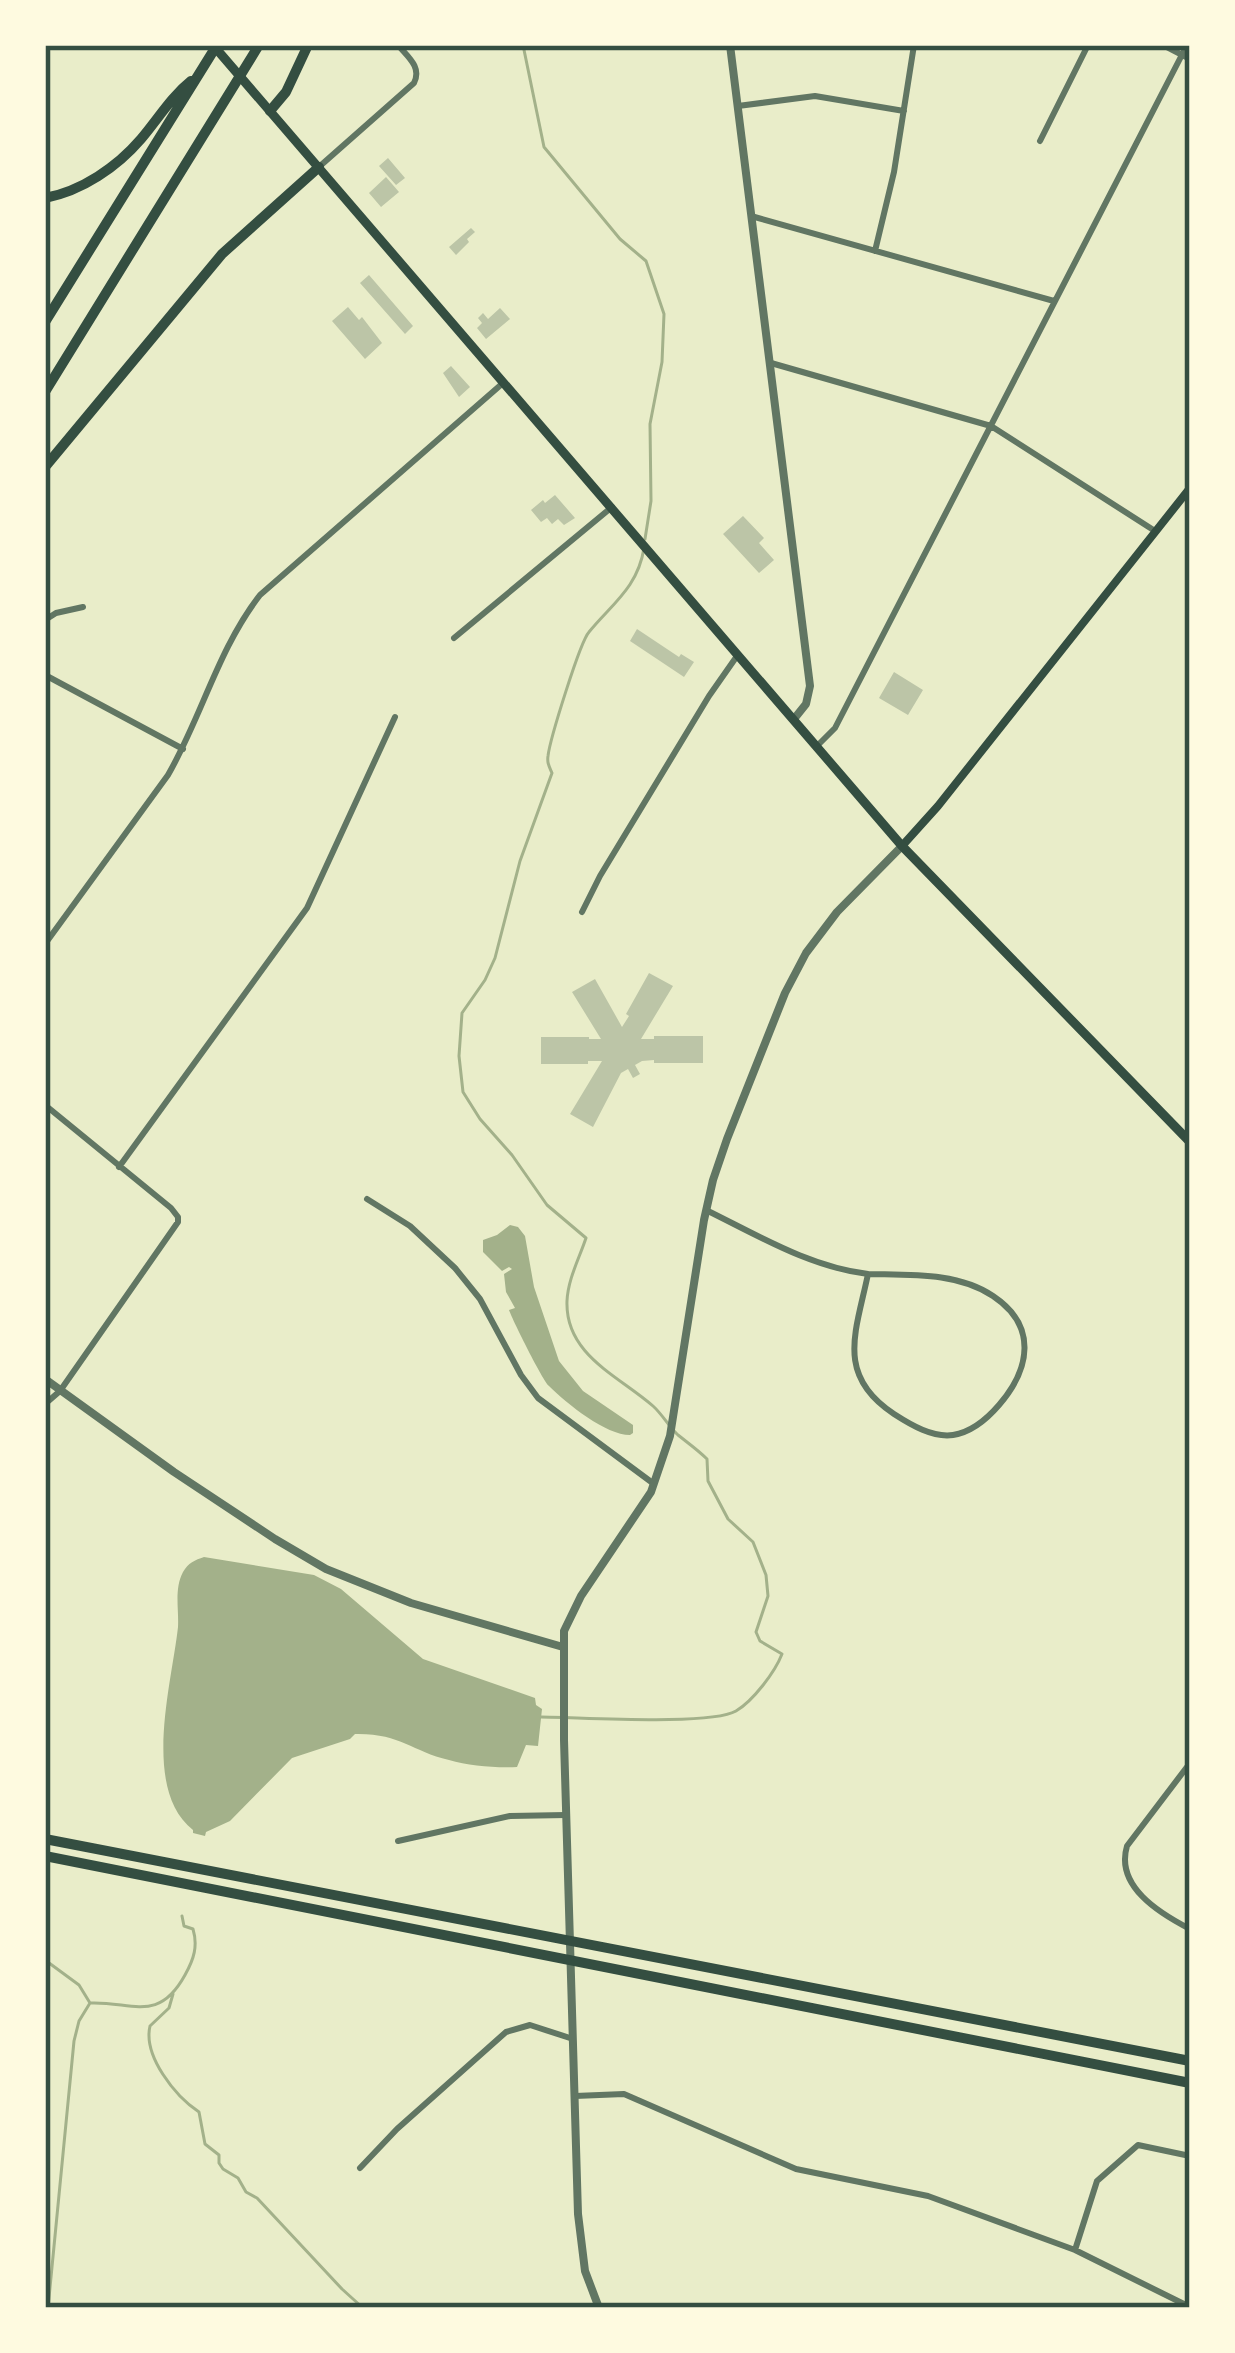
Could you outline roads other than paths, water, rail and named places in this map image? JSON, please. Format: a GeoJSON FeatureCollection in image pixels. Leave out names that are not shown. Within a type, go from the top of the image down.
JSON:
{"type":"FeatureCollection","features":[{"type":"Feature","properties":{"kind":"highway"},"geometry":{"type":"LineString","coordinates":[[45,322],[215,45]]}},
{"type":"Feature","properties":{"kind":"highway"},"geometry":{"type":"LineString","coordinates":[[45,392],[259,45]]}},
{"type":"Feature","properties":{"kind":"highway"},"geometry":{"type":"LineString","coordinates":[[270,111],[289,88],[308,45]]}},
{"type":"Feature","properties":{"kind":"highway"},"geometry":{"type":"LineString","coordinates":[[45,198],[82,185],[123,158],[198,75]]}},
{"type":"Feature","properties":{"kind":"highway"},"geometry":{"type":"LineString","coordinates":[[45,467],[222,254],[319,167]]}},
{"type":"Feature","properties":{"kind":"highway"},"geometry":{"type":"LineString","coordinates":[[45,1839],[1190,2061]]}},
{"type":"Feature","properties":{"kind":"highway"},"geometry":{"type":"LineString","coordinates":[[45,1856],[1190,2083]]}},
{"type":"Feature","properties":{"kind":"main road"},"geometry":{"type":"LineString","coordinates":[[215,45],[902,846],[1190,1142]]}},
{"type":"Feature","properties":{"kind":"main road"},"geometry":{"type":"LineString","coordinates":[[902,846],[1190,488]]}},
{"type":"Feature","properties":{"kind":"street"},"geometry":{"type":"LineString","coordinates":[[319,167],[415,81],[416,68],[398,45]]}},
{"type":"Feature","properties":{"kind":"street"},"geometry":{"type":"LineString","coordinates":[[730,45],[810,686],[806,704],[794,719]]}},
{"type":"Feature","properties":{"kind":"street"},"geometry":{"type":"LineString","coordinates":[[874,251],[894,172],[914,45]]}},
{"type":"Feature","properties":{"kind":"street"},"geometry":{"type":"LineString","coordinates":[[1040,141],[1088,45]]}},
{"type":"Feature","properties":{"kind":"street"},"geometry":{"type":"LineString","coordinates":[[1163,45],[1186,57]]}},
{"type":"Feature","properties":{"kind":"street"},"geometry":{"type":"LineString","coordinates":[[817,746],[835,728],[1186,57],[1187,45]]}},
{"type":"Feature","properties":{"kind":"street"},"geometry":{"type":"LineString","coordinates":[[738,106],[815,96],[904,111]]}},
{"type":"Feature","properties":{"kind":"street"},"geometry":{"type":"LineString","coordinates":[[751,216],[1055,302]]}},
{"type":"Feature","properties":{"kind":"street"},"geometry":{"type":"LineString","coordinates":[[771,363],[991,426],[1155,531]]}},
{"type":"Feature","properties":{"kind":"street"},"geometry":{"type":"LineString","coordinates":[[45,944],[152,799],[183,748],[236,629],[260,595],[505,382]]}},
{"type":"Feature","properties":{"kind":"street"},"geometry":{"type":"LineString","coordinates":[[454,638],[612,507]]}},
{"type":"Feature","properties":{"kind":"street"},"geometry":{"type":"LineString","coordinates":[[45,620],[83,607]]}},
{"type":"Feature","properties":{"kind":"street"},"geometry":{"type":"LineString","coordinates":[[582,912],[739,653]]}},
{"type":"Feature","properties":{"kind":"street"},"geometry":{"type":"LineString","coordinates":[[45,675],[183,748]]}},
{"type":"Feature","properties":{"kind":"street"},"geometry":{"type":"LineString","coordinates":[[119,1167],[307,908],[395,717]]}},
{"type":"Feature","properties":{"kind":"street"},"geometry":{"type":"LineString","coordinates":[[599,2308],[580,2241],[566,1815],[566,1624],[654,1484],[669,1442],[706,1210],[720,1160],[785,993],[801,960],[837,911],[902,846]]}},
{"type":"Feature","properties":{"kind":"street"},"geometry":{"type":"LineString","coordinates":[[45,1105],[178,1217],[175,1228],[60,1391],[45,1404]]}},
{"type":"Feature","properties":{"kind":"street"},"geometry":{"type":"LineString","coordinates":[[367,1198],[410,1226],[455,1268],[480,1299],[538,1399],[654,1484]]}},
{"type":"Feature","properties":{"kind":"street"},"geometry":{"type":"LineString","coordinates":[[706,1210],[836,1270],[928,1275],[993,1295],[1017,1318],[1026,1342],[1024,1368],[990,1415],[950,1436],[926,1432],[883,1407],[866,1388],[855,1368],[853,1346],[868,1274]]}},
{"type":"Feature","properties":{"kind":"street"},"geometry":{"type":"LineString","coordinates":[[45,1379],[174,1472],[326,1569],[411,1604],[563,1647]]}},
{"type":"Feature","properties":{"kind":"street"},"geometry":{"type":"LineString","coordinates":[[1190,1763],[1127,1846],[1123,1860],[1135,1889],[1190,1929]]}},
{"type":"Feature","properties":{"kind":"street"},"geometry":{"type":"LineString","coordinates":[[398,1841],[510,1816],[566,1815]]}},
{"type":"Feature","properties":{"kind":"street"},"geometry":{"type":"LineString","coordinates":[[360,2168],[397,2128],[506,2032],[530,2025],[573,2039]]}},
{"type":"Feature","properties":{"kind":"street"},"geometry":{"type":"LineString","coordinates":[[575,2096],[624,2094],[796,2169],[928,2196],[1075,2250],[1190,2307]]}},
{"type":"Feature","properties":{"kind":"street"},"geometry":{"type":"LineString","coordinates":[[1075,2250],[1096,2181],[1138,2145],[1190,2156]]}},
{"type":"Feature","properties":{"kind":"waterway"},"geometry":{"type":"LineString","coordinates":[[523,45],[544,147],[620,239],[646,261],[664,314],[662,362],[650,424],[651,501],[645,539]]}},
{"type":"Feature","properties":{"kind":"waterway"},"geometry":{"type":"LineString","coordinates":[[541,1717],[722,1716],[749,1700],[782,1654],[760,1641],[756,1632],[768,1596],[766,1575],[753,1542],[728,1519],[708,1481],[707,1459],[653,1406],[596,1362],[575,1336],[567,1301],[586,1238],[547,1205],[463,1092],[462,1013],[495,958],[520,861],[552,773],[550,746],[573,671],[589,632],[630,584],[644,548]]}},
{"type":"Feature","properties":{"kind":"waterway"},"geometry":{"type":"LineString","coordinates":[[48,2308],[79,2021],[90,2003],[143,2007],[165,2000],[175,1990],[195,1947],[193,1929],[184,1926],[182,1916]]}},
{"type":"Feature","properties":{"kind":"waterway"},"geometry":{"type":"LineString","coordinates":[[45,1960],[79,1985],[90,2003]]}},
{"type":"Feature","properties":{"kind":"waterway"},"geometry":{"type":"LineString","coordinates":[[173,1994],[169,2008],[150,2026],[151,2050],[171,2086],[199,2112],[205,2144],[219,2155],[223,2169],[238,2178],[246,2192],[363,2308]]}}]}
